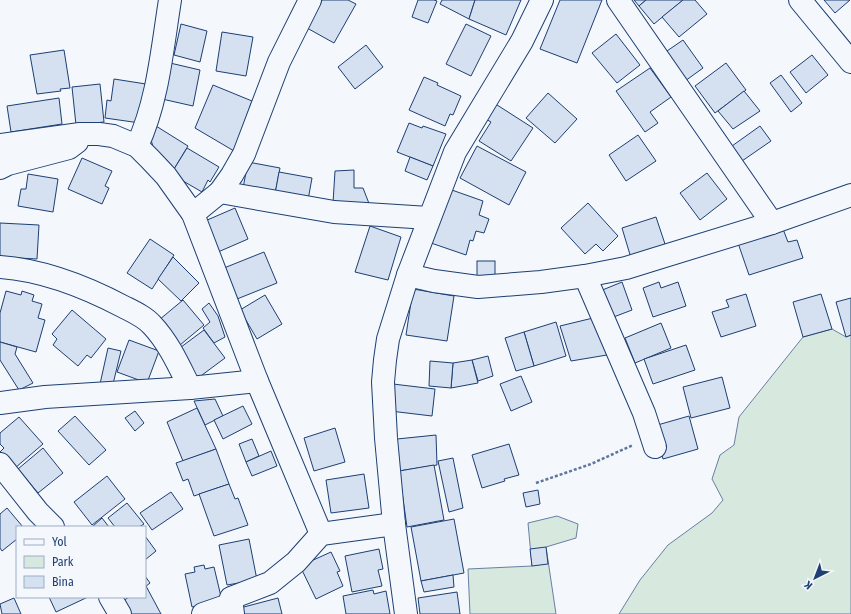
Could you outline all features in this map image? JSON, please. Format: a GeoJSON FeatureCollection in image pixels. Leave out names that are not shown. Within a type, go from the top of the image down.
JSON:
{"type":"FeatureCollection","features":[{"type":"Feature","properties":{"kind":"street"},"geometry":{"type":"LineString","coordinates":[[136,146],[148,121],[155,96],[170,0]]}},
{"type":"Feature","properties":{"kind":"street"},"geometry":{"type":"LineString","coordinates":[[193,214],[220,192],[244,154],[279,62],[310,0]]}},
{"type":"Feature","properties":{"kind":"street"},"geometry":{"type":"LineString","coordinates":[[406,614],[394,524],[386,438],[384,374],[388,339],[408,275],[455,152],[522,41],[542,0]]}},
{"type":"Feature","properties":{"kind":"street"},"geometry":{"type":"LineString","coordinates":[[618,0],[772,223]]}},
{"type":"Feature","properties":{"kind":"street"},"geometry":{"type":"LineString","coordinates":[[800,0],[851,62]]}},
{"type":"Feature","properties":{"kind":"street"},"geometry":{"type":"LineString","coordinates":[[0,168],[8,164],[68,148],[75,145],[79,140],[80,134]]}},
{"type":"Feature","properties":{"kind":"street"},"geometry":{"type":"LineString","coordinates":[[0,145],[80,134],[113,136],[136,146],[166,176],[193,214],[257,381],[321,534]]}},
{"type":"Feature","properties":{"kind":"street"},"geometry":{"type":"LineString","coordinates":[[220,192],[334,212],[429,218]]}},
{"type":"Feature","properties":{"kind":"street"},"geometry":{"type":"LineString","coordinates":[[408,275],[434,281],[478,287],[541,282],[586,276],[626,268],[772,223],[851,195]]}},
{"type":"Feature","properties":{"kind":"street"},"geometry":{"type":"LineString","coordinates":[[0,267],[32,271],[52,276],[105,297],[139,315],[152,324],[164,341],[177,361],[190,388]]}},
{"type":"Feature","properties":{"kind":"street"},"geometry":{"type":"LineString","coordinates":[[586,276],[644,413],[653,441]]}},
{"type":"Feature","properties":{"kind":"street"},"geometry":{"type":"LineString","coordinates":[[0,403],[45,397],[190,388],[257,381]]}},
{"type":"Feature","properties":{"kind":"street"},"geometry":{"type":"LineString","coordinates":[[0,464],[38,512],[52,526]]}},
{"type":"Feature","properties":{"kind":"street"},"geometry":{"type":"LineString","coordinates":[[203,614],[233,609],[231,598],[270,583],[296,562],[321,534],[394,524]]}},
{"type":"Feature","properties":{"kind":"street"},"geometry":{"type":"LineString","coordinates":[[101,614],[103,598]]}},
{"type":"Feature","properties":{"kind":"street"},"geometry":{"type":"LineString","coordinates":[[111,598],[120,614]]}},
{"type":"Feature","properties":{"kind":"path"},"geometry":{"type":"LineString","coordinates":[[536,482],[591,464],[653,441]]}},
{"type":"Feature","properties":{"kind":"green space"},"geometry":{"type":"Polygon","coordinates":[[[832,329],[846,337],[851,335],[851,614],[619,614],[640,580],[668,545],[712,513],[723,500],[712,479],[720,455],[734,445],[739,417],[803,337],[832,329]]]}},
{"type":"Feature","properties":{"kind":"green space"},"geometry":{"type":"Polygon","coordinates":[[[557,516],[578,524],[576,538],[546,547],[556,614],[470,614],[468,569],[532,566],[528,523],[557,516]]]}},
{"type":"Feature","properties":{"kind":"building"},"geometry":{"type":"Polygon","coordinates":[[[322,0],[348,0],[356,4],[334,43],[307,28],[322,0]]]}},
{"type":"Feature","properties":{"kind":"building"},"geometry":{"type":"Polygon","coordinates":[[[418,0],[437,1],[428,23],[412,17],[418,0]]]}},
{"type":"Feature","properties":{"kind":"building"},"geometry":{"type":"Polygon","coordinates":[[[442,0],[475,0],[469,19],[440,4],[442,0]]]}},
{"type":"Feature","properties":{"kind":"building"},"geometry":{"type":"Polygon","coordinates":[[[475,0],[521,0],[506,35],[469,19],[475,0]]]}},
{"type":"Feature","properties":{"kind":"building"},"geometry":{"type":"Polygon","coordinates":[[[560,0],[602,0],[577,63],[540,49],[560,0]]]}},
{"type":"Feature","properties":{"kind":"building"},"geometry":{"type":"Polygon","coordinates":[[[634,0],[646,0],[639,6],[634,0]]]}},
{"type":"Feature","properties":{"kind":"building"},"geometry":{"type":"Polygon","coordinates":[[[646,0],[683,0],[654,24],[639,6],[646,0]]]}},
{"type":"Feature","properties":{"kind":"building"},"geometry":{"type":"Polygon","coordinates":[[[683,0],[695,0],[707,14],[679,37],[662,17],[683,0]]]}},
{"type":"Feature","properties":{"kind":"building"},"geometry":{"type":"Polygon","coordinates":[[[824,0],[850,0],[835,13],[824,0]]]}},
{"type":"Feature","properties":{"kind":"building"},"geometry":{"type":"Polygon","coordinates":[[[181,24],[207,31],[200,62],[174,55],[181,24]]]}},
{"type":"Feature","properties":{"kind":"building"},"geometry":{"type":"Polygon","coordinates":[[[466,24],[491,36],[471,76],[446,64],[466,24]]]}},
{"type":"Feature","properties":{"kind":"building"},"geometry":{"type":"Polygon","coordinates":[[[222,32],[253,37],[246,76],[216,71],[222,32]]]}},
{"type":"Feature","properties":{"kind":"building"},"geometry":{"type":"Polygon","coordinates":[[[616,34],[640,65],[617,83],[592,53],[616,34]]]}},
{"type":"Feature","properties":{"kind":"building"},"geometry":{"type":"Polygon","coordinates":[[[683,40],[703,68],[685,81],[664,53],[683,40]]]}},
{"type":"Feature","properties":{"kind":"building"},"geometry":{"type":"Polygon","coordinates":[[[366,45],[383,67],[355,89],[338,67],[366,45]]]}},
{"type":"Feature","properties":{"kind":"building"},"geometry":{"type":"Polygon","coordinates":[[[64,50],[70,88],[60,89],[61,91],[37,94],[30,55],[64,50]]]}},
{"type":"Feature","properties":{"kind":"building"},"geometry":{"type":"Polygon","coordinates":[[[812,55],[828,75],[806,93],[790,72],[812,55]]]}},
{"type":"Feature","properties":{"kind":"building"},"geometry":{"type":"Polygon","coordinates":[[[170,63],[200,70],[193,106],[162,99],[170,63]]]}},
{"type":"Feature","properties":{"kind":"building"},"geometry":{"type":"Polygon","coordinates":[[[726,63],[746,90],[715,113],[695,86],[726,63]]]}},
{"type":"Feature","properties":{"kind":"building"},"geometry":{"type":"Polygon","coordinates":[[[650,68],[671,97],[650,112],[658,123],[645,132],[616,91],[650,68]]]}},
{"type":"Feature","properties":{"kind":"building"},"geometry":{"type":"Polygon","coordinates":[[[781,75],[802,103],[791,112],[770,83],[781,75]]]}},
{"type":"Feature","properties":{"kind":"building"},"geometry":{"type":"Polygon","coordinates":[[[424,77],[461,96],[453,115],[450,114],[445,126],[409,110],[424,77]]]}},
{"type":"Feature","properties":{"kind":"building"},"geometry":{"type":"Polygon","coordinates":[[[114,79],[146,84],[140,123],[105,118],[107,100],[111,101],[114,79]]]}},
{"type":"Feature","properties":{"kind":"building"},"geometry":{"type":"Polygon","coordinates":[[[100,84],[104,122],[76,125],[72,87],[100,84]]]}},
{"type":"Feature","properties":{"kind":"building"},"geometry":{"type":"Polygon","coordinates":[[[213,85],[252,101],[234,151],[195,128],[213,85]]]}},
{"type":"Feature","properties":{"kind":"building"},"geometry":{"type":"Polygon","coordinates":[[[744,91],[760,111],[733,129],[718,111],[744,91]]]}},
{"type":"Feature","properties":{"kind":"building"},"geometry":{"type":"Polygon","coordinates":[[[548,93],[577,119],[555,143],[526,118],[548,93]]]}},
{"type":"Feature","properties":{"kind":"building"},"geometry":{"type":"Polygon","coordinates":[[[59,98],[62,124],[11,132],[7,106],[59,98]]]}},
{"type":"Feature","properties":{"kind":"building"},"geometry":{"type":"Polygon","coordinates":[[[494,103],[533,128],[511,161],[479,141],[491,122],[484,118],[494,103]]]}},
{"type":"Feature","properties":{"kind":"building"},"geometry":{"type":"Polygon","coordinates":[[[409,123],[446,134],[433,166],[397,152],[409,123]]]}},
{"type":"Feature","properties":{"kind":"building"},"geometry":{"type":"Polygon","coordinates":[[[156,126],[188,146],[171,174],[155,154],[150,136],[156,126]]]}},
{"type":"Feature","properties":{"kind":"building"},"geometry":{"type":"Polygon","coordinates":[[[760,126],[771,141],[742,161],[732,146],[760,126]]]}},
{"type":"Feature","properties":{"kind":"building"},"geometry":{"type":"Polygon","coordinates":[[[638,135],[656,161],[626,181],[609,155],[638,135]]]}},
{"type":"Feature","properties":{"kind":"building"},"geometry":{"type":"Polygon","coordinates":[[[477,146],[526,172],[509,205],[460,178],[477,146]]]}},
{"type":"Feature","properties":{"kind":"building"},"geometry":{"type":"Polygon","coordinates":[[[187,148],[219,167],[210,182],[208,180],[202,192],[171,174],[187,148]]]}},
{"type":"Feature","properties":{"kind":"building"},"geometry":{"type":"Polygon","coordinates":[[[410,157],[433,166],[427,180],[405,171],[410,157]]]}},
{"type":"Feature","properties":{"kind":"building"},"geometry":{"type":"Polygon","coordinates":[[[82,158],[112,171],[105,186],[109,188],[102,204],[68,189],[82,158]]]}},
{"type":"Feature","properties":{"kind":"building"},"geometry":{"type":"Polygon","coordinates":[[[248,162],[280,168],[275,194],[243,188],[248,162]]]}},
{"type":"Feature","properties":{"kind":"building"},"geometry":{"type":"Polygon","coordinates":[[[354,170],[354,188],[363,188],[370,206],[333,203],[335,171],[354,170]]]}},
{"type":"Feature","properties":{"kind":"building"},"geometry":{"type":"Polygon","coordinates":[[[279,172],[312,178],[308,200],[275,194],[279,172]]]}},
{"type":"Feature","properties":{"kind":"building"},"geometry":{"type":"Polygon","coordinates":[[[707,173],[727,199],[700,220],[680,193],[707,173]]]}},
{"type":"Feature","properties":{"kind":"building"},"geometry":{"type":"Polygon","coordinates":[[[28,174],[58,179],[53,212],[18,206],[21,189],[26,189],[28,174]]]}},
{"type":"Feature","properties":{"kind":"building"},"geometry":{"type":"Polygon","coordinates":[[[449,189],[483,201],[479,215],[489,219],[484,233],[476,231],[473,241],[470,240],[466,255],[431,243],[449,189]]]}},
{"type":"Feature","properties":{"kind":"building"},"geometry":{"type":"Polygon","coordinates":[[[588,203],[618,236],[603,251],[596,244],[585,254],[561,228],[588,203]]]}},
{"type":"Feature","properties":{"kind":"building"},"geometry":{"type":"Polygon","coordinates":[[[235,208],[248,239],[218,252],[205,221],[235,208]]]}},
{"type":"Feature","properties":{"kind":"building"},"geometry":{"type":"Polygon","coordinates":[[[656,217],[666,247],[631,258],[622,228],[656,217]]]}},
{"type":"Feature","properties":{"kind":"building"},"geometry":{"type":"Polygon","coordinates":[[[0,223],[39,225],[37,259],[0,257],[0,223]]]}},
{"type":"Feature","properties":{"kind":"building"},"geometry":{"type":"Polygon","coordinates":[[[370,226],[401,237],[388,280],[355,272],[370,226]]]}},
{"type":"Feature","properties":{"kind":"building"},"geometry":{"type":"Polygon","coordinates":[[[783,229],[788,242],[797,240],[803,258],[749,275],[738,243],[783,229]]]}},
{"type":"Feature","properties":{"kind":"building"},"geometry":{"type":"Polygon","coordinates":[[[150,239],[174,255],[152,289],[127,273],[150,239]]]}},
{"type":"Feature","properties":{"kind":"building"},"geometry":{"type":"Polygon","coordinates":[[[264,252],[277,283],[237,299],[224,268],[264,252]]]}},
{"type":"Feature","properties":{"kind":"building"},"geometry":{"type":"Polygon","coordinates":[[[173,257],[199,283],[181,301],[158,279],[173,257]]]}},
{"type":"Feature","properties":{"kind":"building"},"geometry":{"type":"Polygon","coordinates":[[[477,261],[495,261],[495,278],[477,278],[477,261]]]}},
{"type":"Feature","properties":{"kind":"building"},"geometry":{"type":"Polygon","coordinates":[[[622,282],[632,310],[611,318],[600,291],[622,282]]]}},
{"type":"Feature","properties":{"kind":"building"},"geometry":{"type":"Polygon","coordinates":[[[659,282],[661,288],[678,282],[686,306],[653,317],[643,288],[659,282]]]}},
{"type":"Feature","properties":{"kind":"building"},"geometry":{"type":"Polygon","coordinates":[[[413,289],[454,296],[447,341],[406,335],[413,289]]]}},
{"type":"Feature","properties":{"kind":"building"},"geometry":{"type":"Polygon","coordinates":[[[6,291],[21,295],[22,291],[34,295],[32,301],[42,304],[38,318],[45,320],[36,352],[0,342],[0,313],[6,291]]]}},
{"type":"Feature","properties":{"kind":"building"},"geometry":{"type":"Polygon","coordinates":[[[746,294],[756,326],[721,337],[712,312],[729,307],[726,300],[746,294]]]}},
{"type":"Feature","properties":{"kind":"building"},"geometry":{"type":"Polygon","coordinates":[[[821,294],[832,329],[803,337],[793,302],[821,294]]]}},
{"type":"Feature","properties":{"kind":"building"},"geometry":{"type":"Polygon","coordinates":[[[265,295],[282,324],[257,339],[240,310],[265,295]]]}},
{"type":"Feature","properties":{"kind":"building"},"geometry":{"type":"Polygon","coordinates":[[[851,298],[851,335],[846,337],[836,302],[851,298]]]}},
{"type":"Feature","properties":{"kind":"building"},"geometry":{"type":"Polygon","coordinates":[[[183,300],[204,325],[180,345],[159,320],[183,300]]]}},
{"type":"Feature","properties":{"kind":"building"},"geometry":{"type":"Polygon","coordinates":[[[209,303],[218,316],[225,337],[214,343],[203,328],[210,322],[202,309],[209,303]]]}},
{"type":"Feature","properties":{"kind":"building"},"geometry":{"type":"Polygon","coordinates":[[[72,310],[106,339],[91,358],[87,355],[78,366],[53,345],[57,339],[52,334],[72,310]]]}},
{"type":"Feature","properties":{"kind":"building"},"geometry":{"type":"Polygon","coordinates":[[[593,318],[607,355],[571,361],[560,326],[593,318]]]}},
{"type":"Feature","properties":{"kind":"building"},"geometry":{"type":"Polygon","coordinates":[[[556,322],[566,356],[534,366],[524,332],[556,322]]]}},
{"type":"Feature","properties":{"kind":"building"},"geometry":{"type":"Polygon","coordinates":[[[661,323],[671,348],[635,363],[625,338],[661,323]]]}},
{"type":"Feature","properties":{"kind":"building"},"geometry":{"type":"Polygon","coordinates":[[[204,330],[225,358],[198,378],[177,350],[204,330]]]}},
{"type":"Feature","properties":{"kind":"building"},"geometry":{"type":"Polygon","coordinates":[[[524,332],[534,366],[516,371],[505,338],[524,332]]]}},
{"type":"Feature","properties":{"kind":"building"},"geometry":{"type":"Polygon","coordinates":[[[129,340],[159,351],[147,383],[117,372],[129,340]]]}},
{"type":"Feature","properties":{"kind":"building"},"geometry":{"type":"Polygon","coordinates":[[[0,342],[17,347],[15,354],[33,383],[19,390],[0,360],[0,342]]]}},
{"type":"Feature","properties":{"kind":"building"},"geometry":{"type":"Polygon","coordinates":[[[686,345],[695,370],[653,384],[644,359],[686,345]]]}},
{"type":"Feature","properties":{"kind":"building"},"geometry":{"type":"Polygon","coordinates":[[[108,348],[121,351],[113,384],[100,384],[108,348]]]}},
{"type":"Feature","properties":{"kind":"building"},"geometry":{"type":"Polygon","coordinates":[[[488,356],[493,376],[478,381],[472,360],[488,356]]]}},
{"type":"Feature","properties":{"kind":"building"},"geometry":{"type":"Polygon","coordinates":[[[472,360],[478,383],[451,388],[453,363],[472,360]]]}},
{"type":"Feature","properties":{"kind":"building"},"geometry":{"type":"Polygon","coordinates":[[[430,361],[453,363],[451,388],[429,386],[430,361]]]}},
{"type":"Feature","properties":{"kind":"building"},"geometry":{"type":"Polygon","coordinates":[[[521,376],[532,402],[511,411],[500,384],[521,376]]]}},
{"type":"Feature","properties":{"kind":"building"},"geometry":{"type":"Polygon","coordinates":[[[722,377],[730,408],[691,418],[683,387],[722,377]]]}},
{"type":"Feature","properties":{"kind":"building"},"geometry":{"type":"Polygon","coordinates":[[[393,384],[435,389],[432,416],[390,411],[393,384]]]}},
{"type":"Feature","properties":{"kind":"building"},"geometry":{"type":"Polygon","coordinates":[[[215,399],[223,416],[205,425],[194,401],[215,399]]]}},
{"type":"Feature","properties":{"kind":"building"},"geometry":{"type":"Polygon","coordinates":[[[243,406],[252,424],[223,439],[214,420],[243,406]]]}},
{"type":"Feature","properties":{"kind":"building"},"geometry":{"type":"Polygon","coordinates":[[[197,408],[216,449],[183,461],[167,422],[197,408]]]}},
{"type":"Feature","properties":{"kind":"building"},"geometry":{"type":"Polygon","coordinates":[[[135,411],[144,423],[135,431],[125,418],[135,411]]]}},
{"type":"Feature","properties":{"kind":"building"},"geometry":{"type":"Polygon","coordinates":[[[75,416],[106,450],[89,465],[58,431],[75,416]]]}},
{"type":"Feature","properties":{"kind":"building"},"geometry":{"type":"Polygon","coordinates":[[[689,416],[698,449],[663,459],[654,426],[689,416]]]}},
{"type":"Feature","properties":{"kind":"building"},"geometry":{"type":"Polygon","coordinates":[[[19,417],[43,444],[15,468],[0,452],[4,448],[0,444],[0,433],[19,417]]]}},
{"type":"Feature","properties":{"kind":"building"},"geometry":{"type":"Polygon","coordinates":[[[335,428],[345,462],[314,471],[304,438],[335,428]]]}},
{"type":"Feature","properties":{"kind":"building"},"geometry":{"type":"Polygon","coordinates":[[[436,435],[437,465],[399,471],[397,439],[436,435]]]}},
{"type":"Feature","properties":{"kind":"building"},"geometry":{"type":"Polygon","coordinates":[[[252,439],[259,456],[246,462],[239,444],[252,439]]]}},
{"type":"Feature","properties":{"kind":"building"},"geometry":{"type":"Polygon","coordinates":[[[509,444],[519,475],[482,488],[472,455],[509,444]]]}},
{"type":"Feature","properties":{"kind":"building"},"geometry":{"type":"Polygon","coordinates":[[[43,448],[63,473],[38,493],[18,469],[43,448]]]}},
{"type":"Feature","properties":{"kind":"building"},"geometry":{"type":"Polygon","coordinates":[[[216,449],[229,484],[194,496],[188,479],[183,481],[176,463],[216,449]]]}},
{"type":"Feature","properties":{"kind":"building"},"geometry":{"type":"Polygon","coordinates":[[[271,451],[277,466],[252,476],[246,462],[271,451]]]}},
{"type":"Feature","properties":{"kind":"building"},"geometry":{"type":"Polygon","coordinates":[[[453,458],[463,508],[449,512],[438,461],[453,458]]]}},
{"type":"Feature","properties":{"kind":"building"},"geometry":{"type":"Polygon","coordinates":[[[434,465],[444,520],[407,527],[399,471],[434,465]]]}},
{"type":"Feature","properties":{"kind":"building"},"geometry":{"type":"Polygon","coordinates":[[[364,474],[369,508],[331,513],[326,480],[364,474]]]}},
{"type":"Feature","properties":{"kind":"building"},"geometry":{"type":"Polygon","coordinates":[[[107,476],[125,499],[92,525],[74,502],[107,476]]]}},
{"type":"Feature","properties":{"kind":"building"},"geometry":{"type":"Polygon","coordinates":[[[229,484],[235,499],[238,498],[248,525],[214,536],[199,494],[229,484]]]}},
{"type":"Feature","properties":{"kind":"building"},"geometry":{"type":"Polygon","coordinates":[[[538,490],[540,504],[526,507],[523,493],[538,490]]]}},
{"type":"Feature","properties":{"kind":"building"},"geometry":{"type":"Polygon","coordinates":[[[171,492],[183,509],[152,530],[140,513],[171,492]]]}},
{"type":"Feature","properties":{"kind":"building"},"geometry":{"type":"Polygon","coordinates":[[[127,503],[144,524],[141,526],[114,526],[108,518],[127,503]]]}},
{"type":"Feature","properties":{"kind":"building"},"geometry":{"type":"Polygon","coordinates":[[[7,508],[22,526],[16,526],[16,540],[2,551],[0,548],[0,514],[7,508]]]}},
{"type":"Feature","properties":{"kind":"building"},"geometry":{"type":"Polygon","coordinates":[[[102,518],[108,526],[93,526],[102,518]]]}},
{"type":"Feature","properties":{"kind":"building"},"geometry":{"type":"Polygon","coordinates":[[[454,519],[464,573],[421,581],[411,527],[454,519]]]}},
{"type":"Feature","properties":{"kind":"building"},"geometry":{"type":"Polygon","coordinates":[[[146,537],[156,551],[146,559],[146,537]]]}},
{"type":"Feature","properties":{"kind":"building"},"geometry":{"type":"Polygon","coordinates":[[[249,539],[257,580],[227,585],[219,545],[249,539]]]}},
{"type":"Feature","properties":{"kind":"building"},"geometry":{"type":"Polygon","coordinates":[[[546,547],[548,564],[532,566],[530,549],[546,547]]]}},
{"type":"Feature","properties":{"kind":"building"},"geometry":{"type":"Polygon","coordinates":[[[379,549],[383,569],[378,570],[382,586],[352,592],[345,556],[379,549]]]}},
{"type":"Feature","properties":{"kind":"building"},"geometry":{"type":"Polygon","coordinates":[[[331,552],[340,571],[337,572],[343,586],[316,599],[300,566],[331,552]]]}},
{"type":"Feature","properties":{"kind":"building"},"geometry":{"type":"Polygon","coordinates":[[[204,565],[205,569],[214,567],[222,601],[192,607],[185,574],[195,572],[194,567],[204,565]]]}},
{"type":"Feature","properties":{"kind":"building"},"geometry":{"type":"Polygon","coordinates":[[[453,575],[454,587],[424,592],[421,581],[453,575]]]}},
{"type":"Feature","properties":{"kind":"building"},"geometry":{"type":"Polygon","coordinates":[[[146,577],[150,583],[146,586],[146,577]]]}},
{"type":"Feature","properties":{"kind":"building"},"geometry":{"type":"Polygon","coordinates":[[[146,586],[161,614],[129,614],[123,601],[128,598],[146,598],[146,586]]]}},
{"type":"Feature","properties":{"kind":"building"},"geometry":{"type":"Polygon","coordinates":[[[373,590],[374,594],[386,591],[390,614],[346,614],[343,596],[373,590]]]}},
{"type":"Feature","properties":{"kind":"building"},"geometry":{"type":"Polygon","coordinates":[[[457,592],[460,614],[420,614],[418,598],[457,592]]]}},
{"type":"Feature","properties":{"kind":"building"},"geometry":{"type":"Polygon","coordinates":[[[14,598],[21,614],[2,614],[0,604],[14,598]]]}},
{"type":"Feature","properties":{"kind":"building"},"geometry":{"type":"Polygon","coordinates":[[[49,598],[86,598],[56,612],[49,598]]]}},
{"type":"Feature","properties":{"kind":"building"},"geometry":{"type":"Polygon","coordinates":[[[278,598],[282,614],[242,614],[240,608],[278,598]]]}}]}
